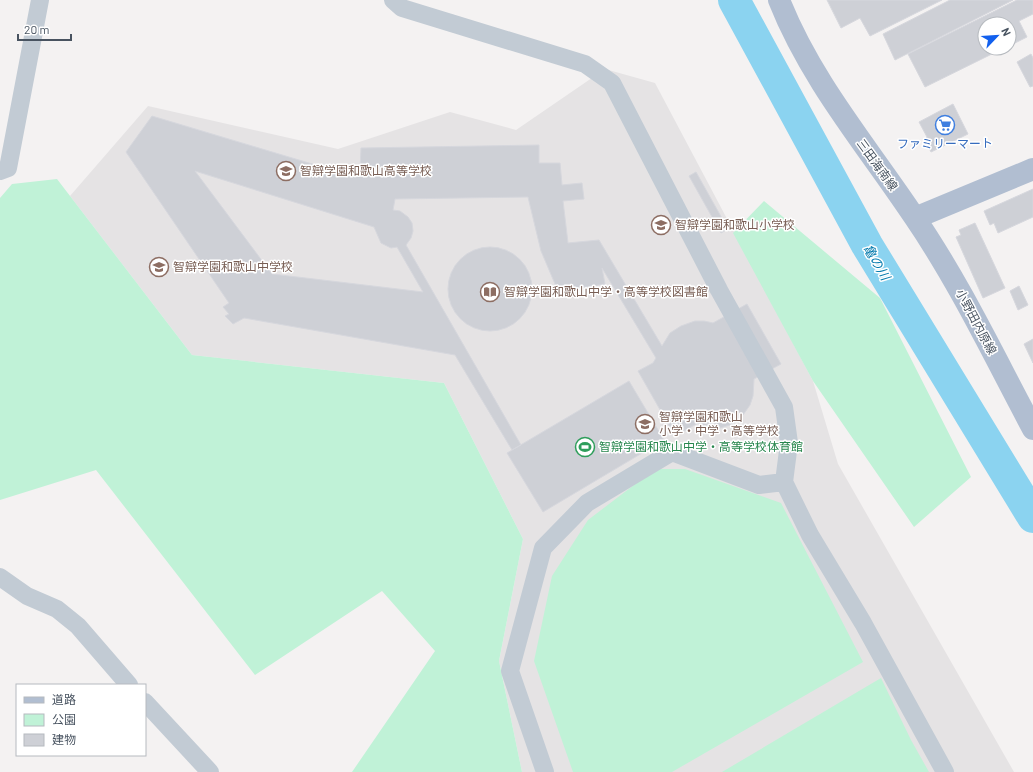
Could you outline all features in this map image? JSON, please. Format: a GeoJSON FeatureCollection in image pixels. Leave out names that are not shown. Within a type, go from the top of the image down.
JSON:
{"type":"FeatureCollection","features":[{"type":"Feature","properties":{"kind":"main road","name":"三田海南線"},"geometry":{"type":"LineString","coordinates":[[779,0],[808,61],[841,115],[915,218]]}},
{"type":"Feature","properties":{"kind":"main road"},"geometry":{"type":"LineString","coordinates":[[915,218],[1033,169]]}},
{"type":"Feature","properties":{"kind":"main road","name":"小野田内原線"},"geometry":{"type":"LineString","coordinates":[[915,218],[947,269],[1033,429]]}},
{"type":"Feature","properties":{"kind":"street"},"geometry":{"type":"LineString","coordinates":[[0,171],[8,168],[40,0]]}},
{"type":"Feature","properties":{"kind":"street"},"geometry":{"type":"LineString","coordinates":[[393,0],[402,8],[585,64],[612,83],[719,290],[784,407],[789,442],[784,482],[810,535],[863,623],[946,772]]}},
{"type":"Feature","properties":{"kind":"street"},"geometry":{"type":"LineString","coordinates":[[545,772],[510,671],[542,548],[587,503],[672,452],[759,485],[784,482]]}},
{"type":"Feature","properties":{"kind":"street"},"geometry":{"type":"LineString","coordinates":[[0,577],[27,596],[57,609],[78,626],[128,684]]}},
{"type":"Feature","properties":{"kind":"street"},"geometry":{"type":"LineString","coordinates":[[146,703],[210,772]]}},
{"type":"Feature","properties":{"kind":"shaded area","name":"智辯学園和歌山 小学・中学・高等学校"},"geometry":{"type":"Polygon","coordinates":[[[605,69],[655,83],[813,381],[838,464],[1014,772],[522,772],[499,661],[523,539],[444,383],[192,355],[70,196],[148,106],[338,149],[450,112],[516,130],[605,69]]]}},
{"type":"Feature","properties":{"kind":"green space"},"geometry":{"type":"Polygon","coordinates":[[[57,179],[192,355],[444,383],[523,539],[499,661],[522,772],[352,772],[435,651],[382,591],[255,675],[96,470],[0,500],[0,198],[12,184],[57,179]]]}},
{"type":"Feature","properties":{"kind":"green space"},"geometry":{"type":"Polygon","coordinates":[[[764,201],[880,298],[971,477],[914,527],[813,381],[733,233],[764,201]]]}},
{"type":"Feature","properties":{"kind":"green space"},"geometry":{"type":"Polygon","coordinates":[[[655,469],[685,469],[781,503],[863,662],[672,772],[573,772],[534,661],[552,576],[588,520],[655,469]]]}},
{"type":"Feature","properties":{"kind":"green space"},"geometry":{"type":"Polygon","coordinates":[[[881,678],[911,740],[929,772],[722,772],[881,678]]]}},
{"type":"Feature","properties":{"kind":"building"},"geometry":{"type":"Polygon","coordinates":[[[827,0],[942,0],[870,36],[860,18],[841,28],[827,0]]]}},
{"type":"Feature","properties":{"kind":"building"},"geometry":{"type":"Polygon","coordinates":[[[950,0],[1013,0],[982,16],[977,16],[977,18],[895,60],[883,34],[950,0]]]}},
{"type":"Feature","properties":{"kind":"building"},"geometry":{"type":"Polygon","coordinates":[[[1017,0],[1033,0],[1033,14],[1019,21],[1027,37],[1017,42],[1017,16],[985,16],[1017,0]]]}},
{"type":"Feature","properties":{"kind":"building"},"geometry":{"type":"Polygon","coordinates":[[[977,20],[977,56],[988,56],[925,87],[908,54],[977,20]]]}},
{"type":"Feature","properties":{"kind":"building"},"geometry":{"type":"Polygon","coordinates":[[[1031,54],[1033,58],[1033,86],[1030,87],[1017,62],[1031,54]]]}},
{"type":"Feature","properties":{"kind":"building"},"geometry":{"type":"Polygon","coordinates":[[[953,104],[968,134],[931,152],[925,139],[927,137],[919,122],[953,104]]]}},
{"type":"Feature","properties":{"kind":"building"},"geometry":{"type":"Polygon","coordinates":[[[152,116],[349,175],[352,168],[360,171],[361,148],[539,145],[539,163],[560,163],[562,185],[582,183],[584,199],[563,201],[568,243],[599,240],[662,346],[670,333],[681,326],[695,321],[713,323],[747,304],[781,364],[754,379],[753,396],[750,405],[743,415],[733,424],[720,428],[709,428],[698,423],[675,436],[638,371],[653,363],[656,358],[602,268],[605,284],[558,291],[541,251],[528,197],[395,199],[393,210],[400,211],[408,217],[412,223],[413,231],[411,238],[406,245],[521,445],[512,450],[455,355],[244,318],[233,324],[225,316],[229,314],[223,307],[229,303],[126,152],[152,116]],[[195,171],[272,274],[423,292],[397,247],[391,248],[381,243],[374,227],[195,171]]]}},
{"type":"Feature","properties":{"kind":"building"},"geometry":{"type":"Polygon","coordinates":[[[696,172],[728,229],[721,233],[689,176],[696,172]]]}},
{"type":"Feature","properties":{"kind":"building"},"geometry":{"type":"Polygon","coordinates":[[[1033,189],[1033,217],[998,233],[994,223],[990,225],[984,211],[1033,189]]]}},
{"type":"Feature","properties":{"kind":"building"},"geometry":{"type":"Polygon","coordinates":[[[975,223],[1005,288],[983,298],[956,237],[961,235],[959,230],[975,223]]]}},
{"type":"Feature","properties":{"kind":"building","name":"智辯学園和歌山中学・高等学校図書館"},"geometry":{"type":"Polygon","coordinates":[[[490,247],[498,248],[513,254],[525,266],[531,281],[531,297],[525,312],[513,324],[498,330],[490,331],[482,330],[467,324],[455,312],[449,297],[448,289],[449,281],[455,266],[467,254],[482,248],[490,247]]]}},
{"type":"Feature","properties":{"kind":"building"},"geometry":{"type":"Polygon","coordinates":[[[1019,286],[1028,305],[1018,310],[1010,291],[1019,286]]]}},
{"type":"Feature","properties":{"kind":"building"},"geometry":{"type":"Polygon","coordinates":[[[1033,339],[1033,363],[1024,344],[1033,339]]]}},
{"type":"Feature","properties":{"kind":"building","name":"智辯学園和歌山中学・高等学校体育館"},"geometry":{"type":"Polygon","coordinates":[[[629,381],[664,440],[543,512],[507,453],[629,381]]]}},
{"type":"Feature","properties":{"kind":"waterway","name":"亀の川"},"geometry":{"type":"LineString","coordinates":[[734,0],[867,245],[1033,517]]}},
{"type":"Feature","properties":{"kind":"place","name":"ファミリーマート"},"geometry":{"type":"Point","coordinates":[945,125]}},
{"type":"Feature","properties":{"kind":"place","name":"智辯学園和歌山高等学校"},"geometry":{"type":"Point","coordinates":[286,171]}},
{"type":"Feature","properties":{"kind":"place","name":"智辯学園和歌山小学校"},"geometry":{"type":"Point","coordinates":[661,225]}},
{"type":"Feature","properties":{"kind":"place","name":"智辯学園和歌山中学校"},"geometry":{"type":"Point","coordinates":[159,267]}},
{"type":"Feature","properties":{"kind":"place","name":"智辯学園和歌山中学・高等学校図書館"},"geometry":{"type":"Point","coordinates":[490,292]}},
{"type":"Feature","properties":{"kind":"place","name":"智辯学園和歌山 小学・中学・高等学校"},"geometry":{"type":"Point","coordinates":[645,424]}},
{"type":"Feature","properties":{"kind":"place","name":"智辯学園和歌山中学・高等学校体育館"},"geometry":{"type":"Point","coordinates":[585,447]}}]}
